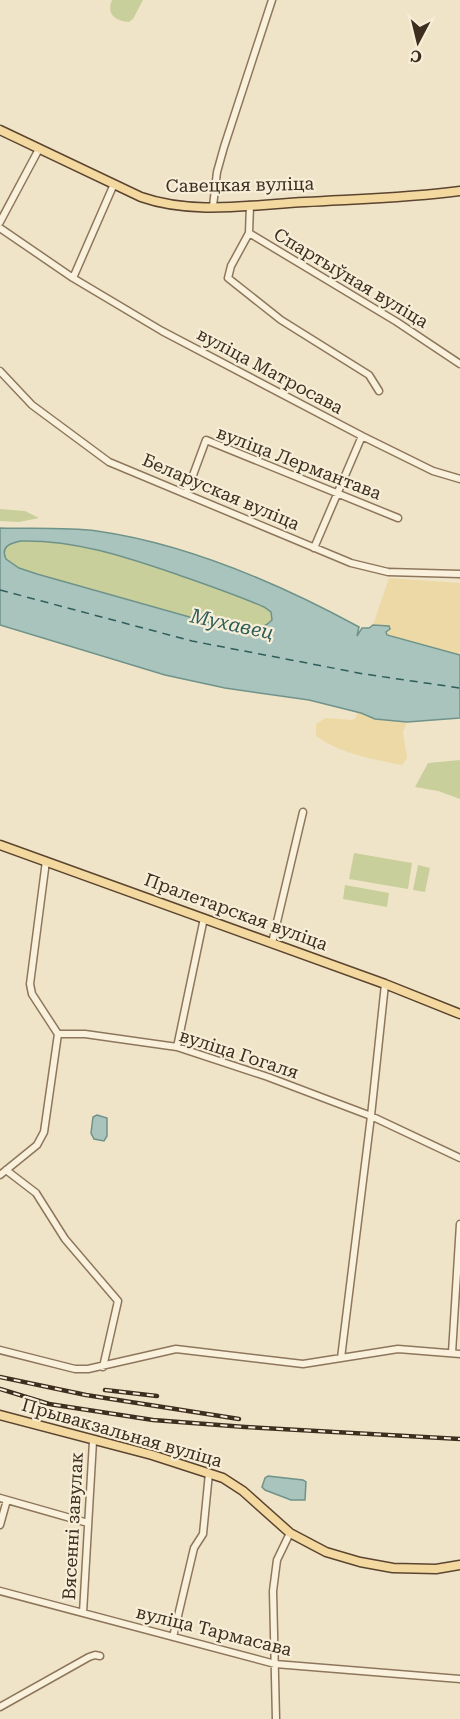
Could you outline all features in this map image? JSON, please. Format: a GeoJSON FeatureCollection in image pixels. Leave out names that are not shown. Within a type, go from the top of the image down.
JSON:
{"type":"FeatureCollection","features":[{"type":"Feature","properties":{"kind":"main road","name":"Савецкая вуліца"},"geometry":{"type":"LineString","coordinates":[[0,130],[160,204],[250,205],[425,196],[460,191]]}},
{"type":"Feature","properties":{"kind":"main road","name":"Пралетарская вуліца"},"geometry":{"type":"LineString","coordinates":[[0,845],[385,984],[460,1014]]}},
{"type":"Feature","properties":{"kind":"main road","name":"Прывакзальная вуліца"},"geometry":{"type":"LineString","coordinates":[[0,1415],[152,1455],[223,1478],[243,1491],[290,1533],[326,1552],[360,1562],[393,1568],[424,1570],[460,1565]]}},
{"type":"Feature","properties":{"kind":"street"},"geometry":{"type":"LineString","coordinates":[[213,206],[217,172],[224,147],[272,0]]}},
{"type":"Feature","properties":{"kind":"street"},"geometry":{"type":"LineString","coordinates":[[0,222],[39,149]]}},
{"type":"Feature","properties":{"kind":"street"},"geometry":{"type":"LineString","coordinates":[[73,278],[114,184]]}},
{"type":"Feature","properties":{"kind":"street","name":"Спартыўная вуліца"},"geometry":{"type":"LineString","coordinates":[[250,205],[249,234],[396,322],[460,364]]}},
{"type":"Feature","properties":{"kind":"street","name":"вуліца Матросава"},"geometry":{"type":"LineString","coordinates":[[0,228],[73,278],[162,331],[362,436],[433,471],[460,479]]}},
{"type":"Feature","properties":{"kind":"street"},"geometry":{"type":"LineString","coordinates":[[249,234],[231,266],[228,278],[281,320],[369,375],[379,391]]}},
{"type":"Feature","properties":{"kind":"street","name":"Беларуская вуліца"},"geometry":{"type":"LineString","coordinates":[[0,371],[32,405],[109,462],[314,548],[375,570],[460,574]]}},
{"type":"Feature","properties":{"kind":"street"},"geometry":{"type":"LineString","coordinates":[[314,548],[362,436]]}},
{"type":"Feature","properties":{"kind":"street","name":"вуліца Лермантава"},"geometry":{"type":"LineString","coordinates":[[186,494],[206,440],[398,518]]}},
{"type":"Feature","properties":{"kind":"street"},"geometry":{"type":"LineString","coordinates":[[272,943],[303,812]]}},
{"type":"Feature","properties":{"kind":"street"},"geometry":{"type":"LineString","coordinates":[[46,861],[30,984],[32,994],[58,1034],[44,1132],[37,1146],[3,1173],[36,1193],[65,1239],[118,1301],[103,1367]]}},
{"type":"Feature","properties":{"kind":"street"},"geometry":{"type":"LineString","coordinates":[[177,1047],[204,918]]}},
{"type":"Feature","properties":{"kind":"street"},"geometry":{"type":"LineString","coordinates":[[341,1358],[385,984]]}},
{"type":"Feature","properties":{"kind":"street","name":"вуліца Гогаля"},"geometry":{"type":"LineString","coordinates":[[58,1034],[85,1035],[177,1047],[268,1077],[371,1116],[460,1158]]}},
{"type":"Feature","properties":{"kind":"street"},"geometry":{"type":"LineString","coordinates":[[452,1353],[460,1224]]}},
{"type":"Feature","properties":{"kind":"street"},"geometry":{"type":"LineString","coordinates":[[0,1350],[75,1369],[103,1367],[164,1350],[176,1349],[303,1364],[398,1349],[460,1354]]}},
{"type":"Feature","properties":{"kind":"street","name":"Вясенні завулак"},"geometry":{"type":"LineString","coordinates":[[83,1613],[93,1441]]}},
{"type":"Feature","properties":{"kind":"street"},"geometry":{"type":"LineString","coordinates":[[173,1637],[194,1548],[203,1534],[209,1473]]}},
{"type":"Feature","properties":{"kind":"street"},"geometry":{"type":"LineString","coordinates":[[0,1498],[88,1523]]}},
{"type":"Feature","properties":{"kind":"street"},"geometry":{"type":"LineString","coordinates":[[0,1525],[7,1500]]}},
{"type":"Feature","properties":{"kind":"street"},"geometry":{"type":"LineString","coordinates":[[276,1719],[273,1592],[277,1560],[290,1533]]}},
{"type":"Feature","properties":{"kind":"street","name":"вуліца Тармасава"},"geometry":{"type":"LineString","coordinates":[[0,1591],[275,1665],[460,1679]]}},
{"type":"Feature","properties":{"kind":"street"},"geometry":{"type":"LineString","coordinates":[[0,1707],[89,1656],[100,1656]]}},
{"type":"Feature","properties":{"kind":"green space"},"geometry":{"type":"Polygon","coordinates":[[[112,0],[143,0],[129,22],[113,16],[110,9],[112,0]]]}},
{"type":"Feature","properties":{"kind":"green space"},"geometry":{"type":"Polygon","coordinates":[[[0,509],[25,511],[39,518],[19,522],[0,521],[0,509]]]}},
{"type":"Feature","properties":{"kind":"green space"},"geometry":{"type":"Polygon","coordinates":[[[21,541],[80,546],[136,561],[264,607],[271,612],[272,620],[256,629],[243,630],[224,627],[37,574],[19,568],[6,559],[5,548],[21,541]]]}},
{"type":"Feature","properties":{"kind":"green space"},"geometry":{"type":"Polygon","coordinates":[[[460,760],[460,799],[438,791],[415,787],[428,763],[460,760]]]}},
{"type":"Feature","properties":{"kind":"green space"},"geometry":{"type":"Polygon","coordinates":[[[354,853],[412,863],[408,889],[349,879],[354,853]]]}},
{"type":"Feature","properties":{"kind":"green space"},"geometry":{"type":"Polygon","coordinates":[[[418,865],[430,868],[425,892],[413,890],[418,865]]]}},
{"type":"Feature","properties":{"kind":"green space"},"geometry":{"type":"Polygon","coordinates":[[[345,885],[389,893],[387,907],[343,899],[345,885]]]}},
{"type":"Feature","properties":{"kind":"sand"},"geometry":{"type":"Polygon","coordinates":[[[389,578],[460,583],[460,655],[387,635],[389,626],[373,625],[389,578]]]}},
{"type":"Feature","properties":{"kind":"sand"},"geometry":{"type":"Polygon","coordinates":[[[357,712],[375,719],[407,722],[403,732],[407,758],[402,765],[347,752],[316,736],[316,724],[326,718],[352,720],[356,718],[357,712]]]}},
{"type":"Feature","properties":{"kind":"water"},"geometry":{"type":"Polygon","coordinates":[[[0,528],[85,530],[131,537],[199,555],[297,595],[359,627],[357,636],[362,628],[369,628],[373,625],[389,626],[387,635],[460,655],[460,718],[407,722],[375,719],[361,713],[309,700],[225,688],[165,675],[0,625],[0,528]],[[21,541],[10,544],[4,551],[6,559],[19,568],[37,574],[225,627],[243,630],[256,629],[272,620],[271,612],[264,607],[173,573],[98,550],[41,541],[21,541]]]}},
{"type":"Feature","properties":{"kind":"water"},"geometry":{"type":"Polygon","coordinates":[[[97,1115],[107,1118],[107,1136],[104,1141],[94,1139],[91,1133],[93,1117],[97,1115]]]}},
{"type":"Feature","properties":{"kind":"water"},"geometry":{"type":"Polygon","coordinates":[[[268,1476],[303,1480],[306,1482],[305,1500],[291,1500],[265,1490],[262,1487],[268,1476]]]}},
{"type":"Feature","properties":{"kind":"ferry route"},"geometry":{"type":"LineString","coordinates":[[0,590],[192,641],[364,674],[460,688]]}},
{"type":"Feature","properties":{"kind":"railway"},"geometry":{"type":"LineString","coordinates":[[0,1377],[86,1395],[239,1419]]}},
{"type":"Feature","properties":{"kind":"railway"},"geometry":{"type":"LineString","coordinates":[[0,1389],[49,1404],[153,1420],[460,1439]]}},
{"type":"Feature","properties":{"kind":"railway"},"geometry":{"type":"LineString","coordinates":[[105,1390],[157,1396]]}},
{"type":"Feature","properties":{"kind":"water label","name":"Мухавец"},"geometry":{"type":"Point","coordinates":[232,624]}}]}
